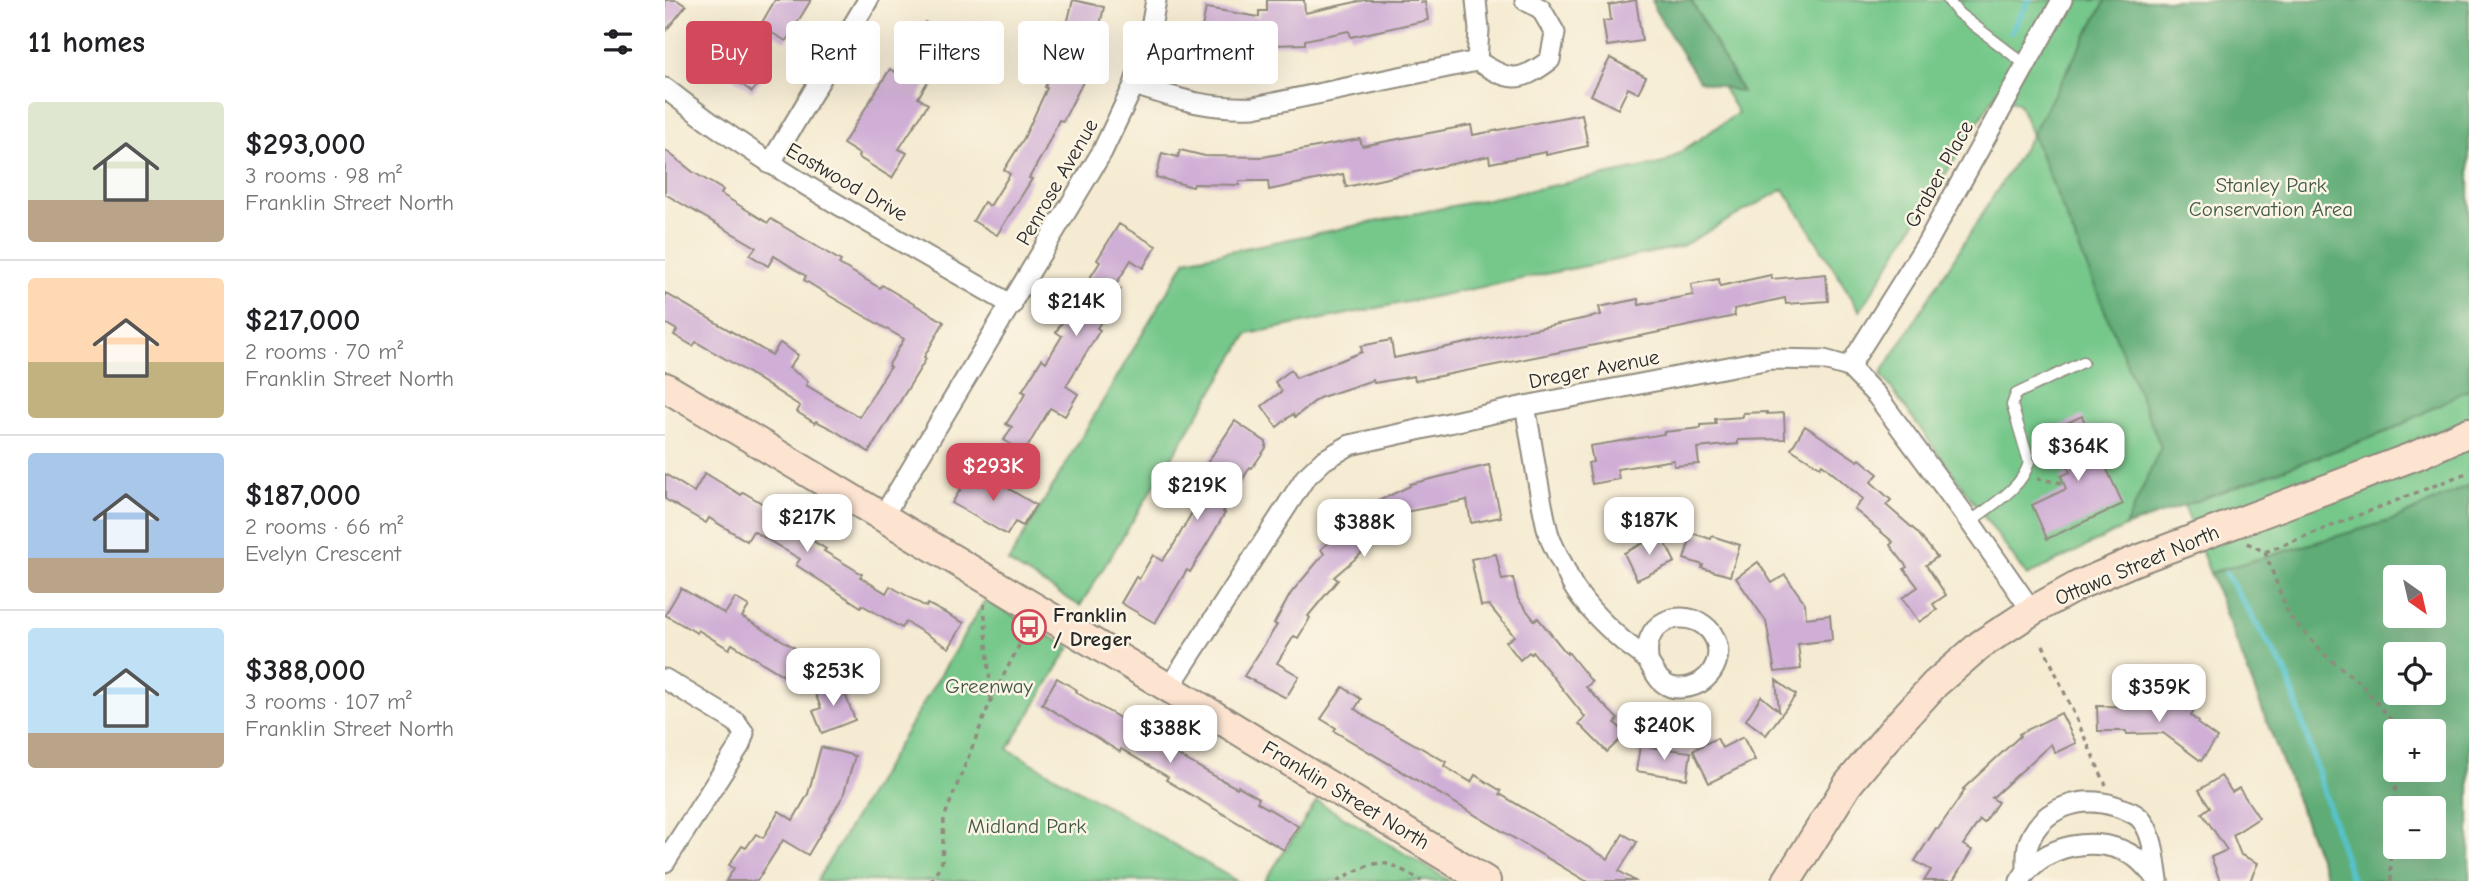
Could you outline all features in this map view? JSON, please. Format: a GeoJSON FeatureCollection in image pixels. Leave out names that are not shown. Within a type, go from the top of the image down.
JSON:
{"type":"FeatureCollection","features":[{"type":"Feature","properties":{"kind":"street"},"geometry":{"type":"LineString","coordinates":[[771,164],[868,0]]}},
{"type":"Feature","properties":{"kind":"street","name":"Penrose Avenue"},"geometry":{"type":"LineString","coordinates":[[883,518],[1102,152],[1134,85],[1150,33],[1156,0]]}},
{"type":"Feature","properties":{"kind":"street"},"geometry":{"type":"LineString","coordinates":[[1476,0],[1479,30],[1477,61]]}},
{"type":"Feature","properties":{"kind":"street"},"geometry":{"type":"LineString","coordinates":[[1134,85],[1200,105],[1227,108],[1254,107],[1477,61],[1502,76],[1528,77],[1550,60],[1555,33],[1541,9],[1524,0]]}},
{"type":"Feature","properties":{"kind":"street","name":"Graber Place"},"geometry":{"type":"LineString","coordinates":[[1849,367],[1927,243],[2062,0]]}},
{"type":"Feature","properties":{"kind":"street","name":"Eastwood Drive"},"geometry":{"type":"LineString","coordinates":[[665,88],[771,164],[1012,305]]}},
{"type":"Feature","properties":{"kind":"street","name":"Dreger Avenue"},"geometry":{"type":"LineString","coordinates":[[1170,688],[1304,478],[1324,460],[1350,445],[1525,406],[1770,359],[1824,360],[1849,367]]}},
{"type":"Feature","properties":{"kind":"street"},"geometry":{"type":"LineString","coordinates":[[1849,367],[1877,396],[2032,611]]}},
{"type":"Feature","properties":{"kind":"street","name":"Franklin Street North"},"geometry":{"type":"LineString","coordinates":[[665,387],[1170,688],[1486,881]]}},
{"type":"Feature","properties":{"kind":"street"},"geometry":{"type":"LineString","coordinates":[[1525,406],[1549,534],[1569,578],[1575,589],[1620,638],[1648,661]]}},
{"type":"Feature","properties":{"kind":"street","name":"Ottawa Street North"},"geometry":{"type":"LineString","coordinates":[[1787,881],[1848,785],[1935,684],[1980,645],[2032,611],[2079,585],[2132,562],[2417,455],[2469,432]]}},
{"type":"Feature","properties":{"kind":"street"},"geometry":{"type":"LineString","coordinates":[[665,679],[736,722],[744,733],[740,745],[665,862]]}},
{"type":"Feature","properties":{"kind":"street"},"geometry":{"type":"LineString","coordinates":[[2023,875],[2028,843],[2042,820],[2061,808],[2087,800],[2109,804],[2133,813],[2144,823],[2158,881]]}},
{"type":"Feature","properties":{"kind":"street"},"geometry":{"type":"LineString","coordinates":[[2023,875],[2056,850],[2084,843],[2113,847],[2135,858],[2158,881]]}},
{"type":"Feature","properties":{"kind":"lane"},"geometry":{"type":"LineString","coordinates":[[1948,0],[1958,13],[2026,65]]}},
{"type":"Feature","properties":{"kind":"lane"},"geometry":{"type":"LineString","coordinates":[[1970,522],[2009,491],[2025,474],[2029,462],[2012,405],[2013,398],[2016,394],[2083,362]]}},
{"type":"Feature","properties":{"kind":"path"},"geometry":{"type":"LineString","coordinates":[[2390,719],[2362,685],[2324,654],[2289,616],[2265,552],[2469,472]]}},
{"type":"Feature","properties":{"kind":"path"},"geometry":{"type":"LineString","coordinates":[[2025,474],[2046,482],[2064,484]]}},
{"type":"Feature","properties":{"kind":"path"},"geometry":{"type":"LineString","coordinates":[[983,604],[991,700]]}},
{"type":"Feature","properties":{"kind":"path"},"geometry":{"type":"LineString","coordinates":[[931,881],[944,854],[943,818],[991,700],[1038,610]]}},
{"type":"Feature","properties":{"kind":"path"},"geometry":{"type":"LineString","coordinates":[[2043,645],[2105,781],[2109,804]]}},
{"type":"Feature","properties":{"kind":"path"},"geometry":{"type":"LineString","coordinates":[[2391,881],[2390,852],[2396,782]]}},
{"type":"Feature","properties":{"kind":"path"},"geometry":{"type":"LineString","coordinates":[[1337,881],[1367,864],[1381,862],[1395,865],[1421,881]]}},
{"type":"Feature","properties":{"kind":"green space"},"geometry":{"type":"Polygon","coordinates":[[[1652,0],[1691,0],[1742,92],[1699,81],[1655,10],[1652,0]]]}},
{"type":"Feature","properties":{"kind":"green space","name":"Stanley Park Conservation Area"},"geometry":{"type":"Polygon","coordinates":[[[1670,0],[2469,0],[2469,881],[2328,881],[2162,448],[2125,527],[2027,576],[1881,374],[2032,135],[2019,104],[1997,92],[1860,311],[1784,189],[1680,247],[1248,334],[1080,606],[1008,562],[1186,260],[1664,163],[1738,113],[1670,0]]]}},
{"type":"Feature","properties":{"kind":"green space"},"geometry":{"type":"Polygon","coordinates":[[[2106,0],[2469,0],[2469,389],[2389,431],[2125,527],[2161,447],[2032,134],[2106,0]]]}},
{"type":"Feature","properties":{"kind":"green space"},"geometry":{"type":"Polygon","coordinates":[[[2469,485],[2469,881],[2328,881],[2210,573],[2396,519],[2469,485]]]}},
{"type":"Feature","properties":{"kind":"green space"},"geometry":{"type":"Polygon","coordinates":[[[985,600],[1070,647],[1008,749],[1237,881],[817,881],[985,600]]]}},
{"type":"Feature","properties":{"kind":"green space"},"geometry":{"type":"Polygon","coordinates":[[[1317,801],[1450,881],[1265,881],[1317,801]]]}},
{"type":"Feature","properties":{"kind":"building"},"geometry":{"type":"Polygon","coordinates":[[[665,0],[677,0],[686,6],[665,32],[665,0]]]}},
{"type":"Feature","properties":{"kind":"building"},"geometry":{"type":"Polygon","coordinates":[[[775,0],[811,0],[798,21],[786,21],[786,41],[772,33],[772,21],[763,21],[775,0]]]}},
{"type":"Feature","properties":{"kind":"building"},"geometry":{"type":"Polygon","coordinates":[[[1073,0],[1104,7],[1101,21],[1068,21],[1073,0]]]}},
{"type":"Feature","properties":{"kind":"building"},"geometry":{"type":"Polygon","coordinates":[[[1267,0],[1304,0],[1305,13],[1365,0],[1421,0],[1421,3],[1425,2],[1428,20],[1351,37],[1349,31],[1305,40],[1305,44],[1278,45],[1278,21],[1203,21],[1206,8],[1259,17],[1259,11],[1267,11],[1267,0]]]}},
{"type":"Feature","properties":{"kind":"building"},"geometry":{"type":"Polygon","coordinates":[[[1636,0],[1642,41],[1607,46],[1603,21],[1611,20],[1609,5],[1636,0]]]}},
{"type":"Feature","properties":{"kind":"building"},"geometry":{"type":"Polygon","coordinates":[[[1610,58],[1646,77],[1638,93],[1628,88],[1618,109],[1591,95],[1610,58]]]}},
{"type":"Feature","properties":{"kind":"building"},"geometry":{"type":"Polygon","coordinates":[[[890,69],[894,71],[894,84],[926,84],[918,98],[928,104],[899,149],[907,153],[892,178],[858,157],[859,154],[843,144],[890,69]]]}},
{"type":"Feature","properties":{"kind":"building"},"geometry":{"type":"Polygon","coordinates":[[[741,84],[758,84],[752,92],[741,84]]]}},
{"type":"Feature","properties":{"kind":"building"},"geometry":{"type":"Polygon","coordinates":[[[1046,84],[1082,84],[1063,121],[1059,120],[1029,178],[1032,179],[997,235],[973,221],[984,202],[990,206],[1010,174],[1004,170],[1024,138],[1047,88],[1046,84]]]}},
{"type":"Feature","properties":{"kind":"building"},"geometry":{"type":"Polygon","coordinates":[[[1582,114],[1588,146],[1490,163],[1489,156],[1346,187],[1343,174],[1269,190],[1268,181],[1239,181],[1239,185],[1194,184],[1193,187],[1156,177],[1162,153],[1178,157],[1180,150],[1205,156],[1263,157],[1360,139],[1362,146],[1471,125],[1473,135],[1582,114]]]}},
{"type":"Feature","properties":{"kind":"building"},"geometry":{"type":"Polygon","coordinates":[[[665,150],[693,172],[723,190],[721,194],[768,223],[771,219],[841,261],[839,264],[880,288],[882,285],[944,322],[924,357],[926,359],[869,452],[832,429],[797,412],[800,406],[736,365],[696,342],[693,346],[674,335],[677,330],[665,323],[665,293],[772,355],[780,343],[798,355],[789,368],[808,381],[806,385],[859,417],[904,339],[804,280],[806,276],[774,256],[768,266],[750,255],[756,247],[665,194],[665,150]]]}},
{"type":"Feature","properties":{"kind":"building"},"geometry":{"type":"Polygon","coordinates":[[[1119,224],[1156,246],[1143,268],[1131,260],[1115,286],[1121,289],[1066,386],[1078,394],[1065,416],[1050,408],[1024,453],[1004,440],[1012,427],[1006,424],[1026,393],[1022,391],[1042,359],[1046,362],[1062,336],[1056,332],[1100,262],[1097,260],[1119,224]]]}},
{"type":"Feature","properties":{"kind":"building"},"geometry":{"type":"Polygon","coordinates":[[[1826,274],[1828,301],[1786,304],[1785,298],[1734,309],[1735,316],[1415,381],[1414,376],[1374,383],[1373,380],[1319,398],[1277,427],[1262,406],[1282,391],[1275,382],[1291,370],[1296,378],[1362,352],[1361,346],[1391,340],[1394,358],[1601,315],[1599,307],[1638,299],[1639,305],[1693,295],[1691,284],[1719,279],[1720,286],[1771,275],[1772,279],[1826,274]]]}},
{"type":"Feature","properties":{"kind":"building"},"geometry":{"type":"Polygon","coordinates":[[[1743,413],[1784,413],[1785,439],[1738,440],[1738,444],[1697,448],[1699,464],[1674,466],[1674,460],[1617,469],[1619,479],[1592,484],[1588,463],[1593,462],[1590,446],[1701,428],[1701,425],[1716,424],[1715,419],[1743,417],[1743,413]]]}},
{"type":"Feature","properties":{"kind":"building"},"geometry":{"type":"Polygon","coordinates":[[[2082,416],[2123,504],[2047,539],[2032,505],[2066,489],[2061,476],[2070,472],[2051,430],[2082,416]]]}},
{"type":"Feature","properties":{"kind":"building"},"geometry":{"type":"Polygon","coordinates":[[[1235,421],[1266,442],[1266,448],[1252,468],[1250,467],[1190,572],[1187,570],[1155,623],[1121,603],[1153,555],[1162,561],[1173,546],[1203,493],[1192,486],[1235,421]]]}},
{"type":"Feature","properties":{"kind":"building"},"geometry":{"type":"Polygon","coordinates":[[[1805,426],[1858,461],[1860,459],[1878,474],[1871,482],[1891,500],[1886,505],[1917,532],[1937,557],[1926,565],[1946,595],[1933,604],[1937,610],[1919,622],[1902,598],[1918,587],[1890,545],[1893,542],[1854,509],[1863,499],[1822,464],[1820,467],[1791,449],[1805,426]]]}},
{"type":"Feature","properties":{"kind":"building"},"geometry":{"type":"Polygon","coordinates":[[[1489,465],[1501,517],[1471,523],[1467,500],[1405,512],[1408,518],[1362,539],[1369,547],[1334,577],[1338,580],[1308,616],[1310,618],[1298,638],[1294,636],[1277,663],[1299,676],[1286,698],[1244,676],[1277,625],[1274,624],[1291,593],[1324,554],[1321,549],[1338,535],[1340,538],[1362,518],[1359,510],[1410,484],[1489,465]]]}},
{"type":"Feature","properties":{"kind":"building"},"geometry":{"type":"Polygon","coordinates":[[[974,468],[1036,505],[1023,526],[1015,522],[1007,535],[952,503],[974,468]]]}},
{"type":"Feature","properties":{"kind":"building"},"geometry":{"type":"Polygon","coordinates":[[[705,473],[792,521],[791,523],[807,532],[805,536],[826,549],[824,551],[862,574],[860,577],[886,593],[890,586],[926,607],[928,604],[964,623],[949,648],[906,622],[902,628],[862,605],[861,607],[796,565],[800,559],[753,531],[747,541],[709,518],[706,523],[665,499],[665,474],[694,492],[705,473]]]}},
{"type":"Feature","properties":{"kind":"building"},"geometry":{"type":"Polygon","coordinates":[[[1692,533],[1740,545],[1730,576],[1702,568],[1703,565],[1684,559],[1692,533]]]}},
{"type":"Feature","properties":{"kind":"building"},"geometry":{"type":"Polygon","coordinates":[[[1661,534],[1675,562],[1637,580],[1624,553],[1661,534]]]}},
{"type":"Feature","properties":{"kind":"building"},"geometry":{"type":"Polygon","coordinates":[[[1496,554],[1502,580],[1513,578],[1518,599],[1535,621],[1538,618],[1567,654],[1568,652],[1592,682],[1586,687],[1618,719],[1615,723],[1626,734],[1607,752],[1579,724],[1585,717],[1533,652],[1520,660],[1506,642],[1514,636],[1489,605],[1481,606],[1471,559],[1496,554]]]}},
{"type":"Feature","properties":{"kind":"building"},"geometry":{"type":"Polygon","coordinates":[[[1758,562],[1772,583],[1785,575],[1805,603],[1806,618],[1830,615],[1832,640],[1798,644],[1801,669],[1775,672],[1766,621],[1736,578],[1758,562]]]}},
{"type":"Feature","properties":{"kind":"building"},"geometry":{"type":"Polygon","coordinates":[[[681,588],[725,614],[735,598],[749,606],[742,617],[804,653],[789,679],[732,644],[729,649],[698,630],[697,633],[665,615],[681,588]]]}},
{"type":"Feature","properties":{"kind":"building"},"geometry":{"type":"Polygon","coordinates":[[[1057,678],[1092,702],[1176,750],[1174,753],[1259,798],[1257,802],[1298,826],[1284,850],[1166,780],[1168,777],[1121,749],[1120,752],[1042,704],[1057,678]]]}},
{"type":"Feature","properties":{"kind":"building"},"geometry":{"type":"Polygon","coordinates":[[[1776,680],[1796,695],[1766,735],[1746,720],[1761,696],[1779,711],[1776,680]]]}},
{"type":"Feature","properties":{"kind":"building"},"geometry":{"type":"Polygon","coordinates":[[[840,681],[855,720],[822,733],[813,711],[821,708],[814,691],[840,681]]]}},
{"type":"Feature","properties":{"kind":"building"},"geometry":{"type":"Polygon","coordinates":[[[1343,687],[1361,699],[1355,709],[1368,718],[1446,762],[1444,766],[1471,782],[1475,775],[1501,791],[1500,794],[1608,859],[1623,834],[1637,842],[1619,871],[1635,881],[1586,881],[1334,731],[1336,728],[1321,719],[1343,687]]]}},
{"type":"Feature","properties":{"kind":"building"},"geometry":{"type":"Polygon","coordinates":[[[2173,696],[2194,711],[2191,716],[2217,738],[2201,761],[2163,733],[2127,734],[2126,731],[2098,731],[2097,706],[2165,707],[2173,696]]]}},
{"type":"Feature","properties":{"kind":"building"},"geometry":{"type":"Polygon","coordinates":[[[2061,713],[2076,743],[2055,753],[2051,744],[1992,798],[1998,802],[1984,823],[1980,820],[1963,845],[1972,850],[1953,881],[1924,881],[1931,870],[1915,861],[1965,790],[1963,789],[2020,736],[2019,734],[2061,713]]]}},
{"type":"Feature","properties":{"kind":"building"},"geometry":{"type":"Polygon","coordinates":[[[1743,737],[1755,760],[1709,783],[1693,750],[1717,738],[1722,748],[1743,737]]]}},
{"type":"Feature","properties":{"kind":"building"},"geometry":{"type":"Polygon","coordinates":[[[1640,746],[1691,752],[1687,779],[1636,771],[1640,746]]]}},
{"type":"Feature","properties":{"kind":"building"},"geometry":{"type":"Polygon","coordinates":[[[821,747],[855,756],[843,796],[808,855],[783,840],[757,881],[726,881],[734,868],[729,865],[742,846],[746,848],[756,834],[763,838],[779,811],[793,820],[808,794],[821,747]]]}},
{"type":"Feature","properties":{"kind":"building"},"geometry":{"type":"Polygon","coordinates":[[[2221,776],[2232,792],[2239,788],[2259,818],[2233,835],[2241,855],[2258,863],[2250,881],[2220,881],[2211,857],[2227,850],[2202,813],[2210,807],[2199,790],[2221,776]]]}},
{"type":"Feature","properties":{"kind":"waterway"},"geometry":{"type":"LineString","coordinates":[[2011,32],[2029,0]]}},
{"type":"Feature","properties":{"kind":"waterway"},"geometry":{"type":"LineString","coordinates":[[2226,574],[2287,674],[2352,881]]}},
{"type":"Feature","properties":{"kind":"place","name":"Franklin / Dreger"},"geometry":{"type":"Point","coordinates":[1029,627]}},
{"type":"Feature","properties":{"kind":"park label","name":"Greenway"},"geometry":{"type":"Point","coordinates":[989,686]}},
{"type":"Feature","properties":{"kind":"park label","name":"Midland Park"},"geometry":{"type":"Point","coordinates":[1027,826]}}]}
